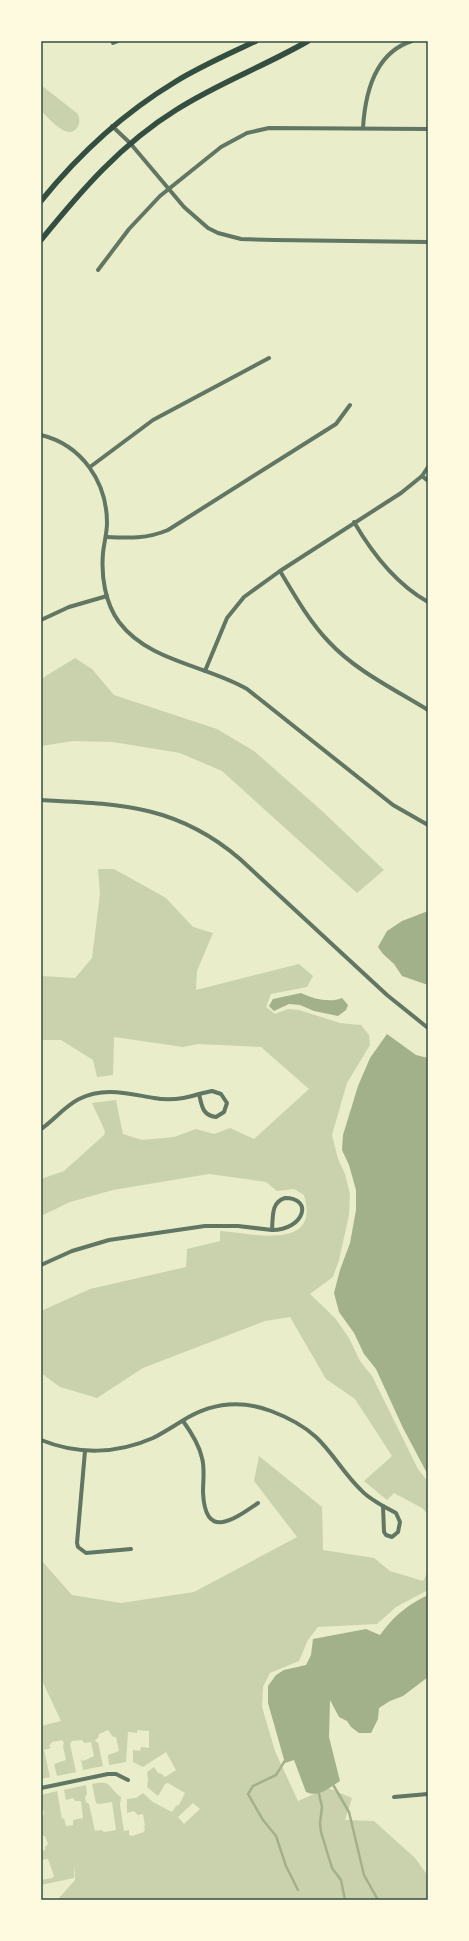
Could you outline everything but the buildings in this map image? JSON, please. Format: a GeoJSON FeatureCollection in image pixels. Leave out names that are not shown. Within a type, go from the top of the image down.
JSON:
{"type":"FeatureCollection","features":[{"type":"Feature","properties":{"kind":"main road"},"geometry":{"type":"LineString","coordinates":[[41,202],[69,168],[112,126],[152,96],[176,81],[256,41]]}},
{"type":"Feature","properties":{"kind":"main road"},"geometry":{"type":"LineString","coordinates":[[41,240],[91,180],[153,125],[188,103],[308,41]]}},
{"type":"Feature","properties":{"kind":"street"},"geometry":{"type":"LineString","coordinates":[[113,43],[118,41]]}},
{"type":"Feature","properties":{"kind":"street"},"geometry":{"type":"LineString","coordinates":[[364,128],[366,97],[374,75],[382,62],[390,54],[412,41]]}},
{"type":"Feature","properties":{"kind":"street"},"geometry":{"type":"LineString","coordinates":[[112,126],[198,220],[208,228],[230,237],[274,240],[428,242]]}},
{"type":"Feature","properties":{"kind":"street"},"geometry":{"type":"LineString","coordinates":[[98,270],[129,229],[144,212],[169,189],[221,147],[247,133],[269,128],[428,129]]}},
{"type":"Feature","properties":{"kind":"street"},"geometry":{"type":"LineString","coordinates":[[90,467],[153,420],[269,358]]}},
{"type":"Feature","properties":{"kind":"street"},"geometry":{"type":"LineString","coordinates":[[106,537],[134,539],[151,536],[168,530],[336,424],[350,405]]}},
{"type":"Feature","properties":{"kind":"street"},"geometry":{"type":"LineString","coordinates":[[41,435],[72,448],[90,467],[99,482],[107,512],[103,567],[107,596],[118,620],[133,638],[152,650],[222,676],[247,689],[393,805],[428,825]]}},
{"type":"Feature","properties":{"kind":"street"},"geometry":{"type":"LineString","coordinates":[[205,670],[222,628],[234,607],[252,590],[354,522],[401,493],[422,476],[428,467]]}},
{"type":"Feature","properties":{"kind":"street"},"geometry":{"type":"LineString","coordinates":[[422,476],[428,481]]}},
{"type":"Feature","properties":{"kind":"street"},"geometry":{"type":"LineString","coordinates":[[354,522],[376,557],[406,586],[428,602]]}},
{"type":"Feature","properties":{"kind":"street"},"geometry":{"type":"LineString","coordinates":[[280,571],[314,625],[334,647],[362,670],[428,710]]}},
{"type":"Feature","properties":{"kind":"street"},"geometry":{"type":"LineString","coordinates":[[41,620],[69,607],[107,596]]}},
{"type":"Feature","properties":{"kind":"street"},"geometry":{"type":"LineString","coordinates":[[41,800],[124,805],[163,814],[198,829],[215,839],[236,856],[387,995],[428,1028]]}},
{"type":"Feature","properties":{"kind":"street"},"geometry":{"type":"LineString","coordinates":[[41,1129],[70,1104],[90,1095],[119,1092],[169,1099],[184,1099],[199,1094],[212,1091],[222,1094],[227,1103],[224,1112],[216,1117],[206,1113],[202,1109],[199,1094]]}},
{"type":"Feature","properties":{"kind":"street"},"geometry":{"type":"LineString","coordinates":[[41,1265],[72,1251],[109,1240],[205,1226],[238,1226],[272,1230],[286,1229],[299,1220],[302,1211],[299,1202],[290,1198],[285,1198],[276,1202],[272,1230]]}},
{"type":"Feature","properties":{"kind":"street"},"geometry":{"type":"LineString","coordinates":[[41,1440],[69,1449],[85,1451],[115,1450],[136,1444],[169,1430],[183,1420],[214,1406],[227,1404],[253,1405],[288,1418],[316,1437],[360,1490],[396,1513],[400,1522],[398,1532],[392,1537],[386,1535],[384,1532],[383,1506]]}},
{"type":"Feature","properties":{"kind":"street"},"geometry":{"type":"LineString","coordinates":[[183,1420],[193,1435],[202,1458],[204,1500],[208,1516],[212,1521],[221,1523],[246,1512],[258,1503]]}},
{"type":"Feature","properties":{"kind":"street"},"geometry":{"type":"LineString","coordinates":[[85,1451],[79,1500],[78,1547],[86,1553],[131,1549]]}},
{"type":"Feature","properties":{"kind":"street"},"geometry":{"type":"LineString","coordinates":[[41,1788],[108,1774],[116,1774],[128,1780]]}},
{"type":"Feature","properties":{"kind":"street"},"geometry":{"type":"LineString","coordinates":[[394,1797],[428,1794]]}},
{"type":"Feature","properties":{"kind":"shaded area"},"geometry":{"type":"Polygon","coordinates":[[[41,85],[78,114],[78,126],[72,132],[62,130],[41,111],[41,85]]]}},
{"type":"Feature","properties":{"kind":"shaded area"},"geometry":{"type":"Polygon","coordinates":[[[75,658],[92,669],[114,695],[217,729],[254,751],[321,810],[384,870],[357,893],[222,771],[180,753],[113,742],[73,741],[41,746],[41,679],[75,658]]]}},
{"type":"Feature","properties":{"kind":"shaded area"},"geometry":{"type":"Polygon","coordinates":[[[98,869],[114,869],[166,898],[193,927],[213,933],[197,971],[196,990],[299,964],[313,976],[307,987],[271,994],[266,1007],[275,1014],[288,1009],[299,1010],[340,1023],[361,1025],[369,1035],[370,1045],[347,1083],[332,1135],[338,1159],[345,1174],[350,1194],[349,1215],[339,1260],[333,1277],[310,1294],[335,1318],[349,1338],[360,1361],[372,1376],[418,1469],[428,1482],[428,1514],[422,1508],[394,1493],[387,1500],[364,1481],[392,1456],[355,1399],[326,1379],[290,1317],[265,1321],[143,1368],[97,1398],[60,1387],[41,1373],[41,1311],[90,1289],[186,1267],[187,1249],[220,1241],[220,1231],[265,1236],[280,1235],[293,1232],[303,1225],[307,1213],[304,1195],[294,1189],[277,1191],[266,1182],[209,1174],[113,1190],[70,1202],[41,1216],[41,1179],[64,1171],[104,1135],[105,1131],[92,1103],[116,1100],[123,1134],[142,1140],[174,1137],[196,1129],[214,1134],[230,1128],[254,1139],[309,1089],[261,1047],[198,1044],[183,1047],[114,1037],[113,1075],[97,1077],[93,1060],[61,1040],[41,1040],[41,976],[75,978],[92,958],[100,894],[98,869]]]}},
{"type":"Feature","properties":{"kind":"shaded area"},"geometry":{"type":"Polygon","coordinates":[[[428,911],[428,985],[402,976],[394,964],[378,947],[387,931],[402,921],[428,911]]]}},
{"type":"Feature","properties":{"kind":"shaded area"},"geometry":{"type":"Polygon","coordinates":[[[301,993],[322,1000],[342,998],[348,1005],[346,1010],[338,1016],[314,1011],[300,1005],[289,1004],[274,1011],[269,1006],[273,999],[301,993]]]}},
{"type":"Feature","properties":{"kind":"shaded area"},"geometry":{"type":"Polygon","coordinates":[[[387,1034],[416,1055],[428,1058],[428,1475],[403,1428],[376,1369],[364,1354],[354,1333],[339,1312],[334,1293],[340,1270],[350,1243],[356,1210],[356,1190],[349,1165],[342,1150],[343,1135],[358,1086],[370,1058],[387,1034]]]}},
{"type":"Feature","properties":{"kind":"shaded area"},"geometry":{"type":"Polygon","coordinates":[[[259,1456],[322,1507],[323,1550],[374,1558],[390,1571],[423,1581],[428,1571],[428,1590],[396,1607],[377,1624],[318,1627],[308,1640],[299,1661],[270,1673],[263,1687],[262,1707],[275,1751],[298,1801],[328,1788],[352,1798],[345,1820],[374,1821],[415,1858],[428,1876],[428,1900],[49,1900],[58,1899],[75,1880],[75,1864],[74,1878],[41,1885],[41,1880],[52,1878],[54,1876],[48,1859],[41,1860],[41,1851],[45,1850],[45,1847],[48,1844],[45,1836],[41,1836],[41,1816],[43,1816],[44,1813],[41,1804],[41,1795],[57,1791],[62,1819],[64,1818],[66,1826],[73,1825],[73,1820],[83,1818],[81,1801],[75,1801],[73,1798],[66,1800],[64,1790],[86,1785],[87,1794],[85,1797],[86,1802],[89,1804],[95,1831],[101,1830],[104,1832],[116,1830],[112,1802],[96,1803],[92,1784],[107,1784],[121,1797],[120,1805],[124,1831],[129,1830],[129,1835],[132,1836],[144,1832],[145,1828],[143,1827],[145,1826],[143,1814],[138,1815],[134,1811],[127,1813],[127,1799],[136,1798],[143,1793],[153,1802],[172,1812],[176,1806],[179,1805],[185,1793],[168,1783],[165,1784],[158,1796],[147,1787],[147,1772],[154,1767],[158,1773],[165,1777],[176,1770],[166,1752],[143,1767],[133,1762],[133,1750],[140,1751],[141,1747],[149,1748],[149,1731],[137,1730],[137,1733],[128,1732],[126,1762],[109,1765],[108,1755],[119,1751],[116,1737],[113,1737],[108,1730],[99,1734],[98,1738],[95,1740],[98,1742],[103,1766],[83,1770],[81,1759],[83,1761],[94,1756],[91,1742],[84,1743],[82,1740],[72,1741],[70,1744],[76,1772],[57,1776],[54,1764],[66,1760],[63,1746],[64,1743],[62,1740],[52,1742],[49,1746],[51,1748],[44,1750],[50,1777],[41,1779],[41,1726],[61,1721],[44,1685],[41,1674],[41,1560],[72,1595],[121,1603],[194,1592],[297,1537],[254,1481],[259,1456]],[[193,1803],[178,1817],[184,1824],[200,1809],[193,1803]]]}},
{"type":"Feature","properties":{"kind":"shaded area"},"geometry":{"type":"Polygon","coordinates":[[[428,1595],[428,1677],[403,1696],[390,1701],[379,1708],[378,1719],[371,1733],[359,1733],[351,1727],[347,1721],[339,1717],[330,1700],[329,1737],[340,1781],[320,1793],[311,1794],[306,1792],[294,1760],[285,1763],[268,1703],[268,1686],[276,1675],[284,1670],[306,1665],[311,1655],[313,1639],[366,1629],[380,1635],[401,1612],[413,1603],[428,1595]]]}},
{"type":"Feature","properties":{"kind":"waterway"},"geometry":{"type":"LineString","coordinates":[[286,1759],[276,1775],[253,1786],[248,1794],[263,1820],[276,1836],[286,1866],[298,1890]]}},
{"type":"Feature","properties":{"kind":"waterway"},"geometry":{"type":"LineString","coordinates":[[332,1783],[349,1812],[364,1875],[378,1900]]}},
{"type":"Feature","properties":{"kind":"waterway"},"geometry":{"type":"LineString","coordinates":[[319,1794],[322,1807],[320,1823],[321,1832],[332,1868],[341,1880],[345,1900]]}}]}
